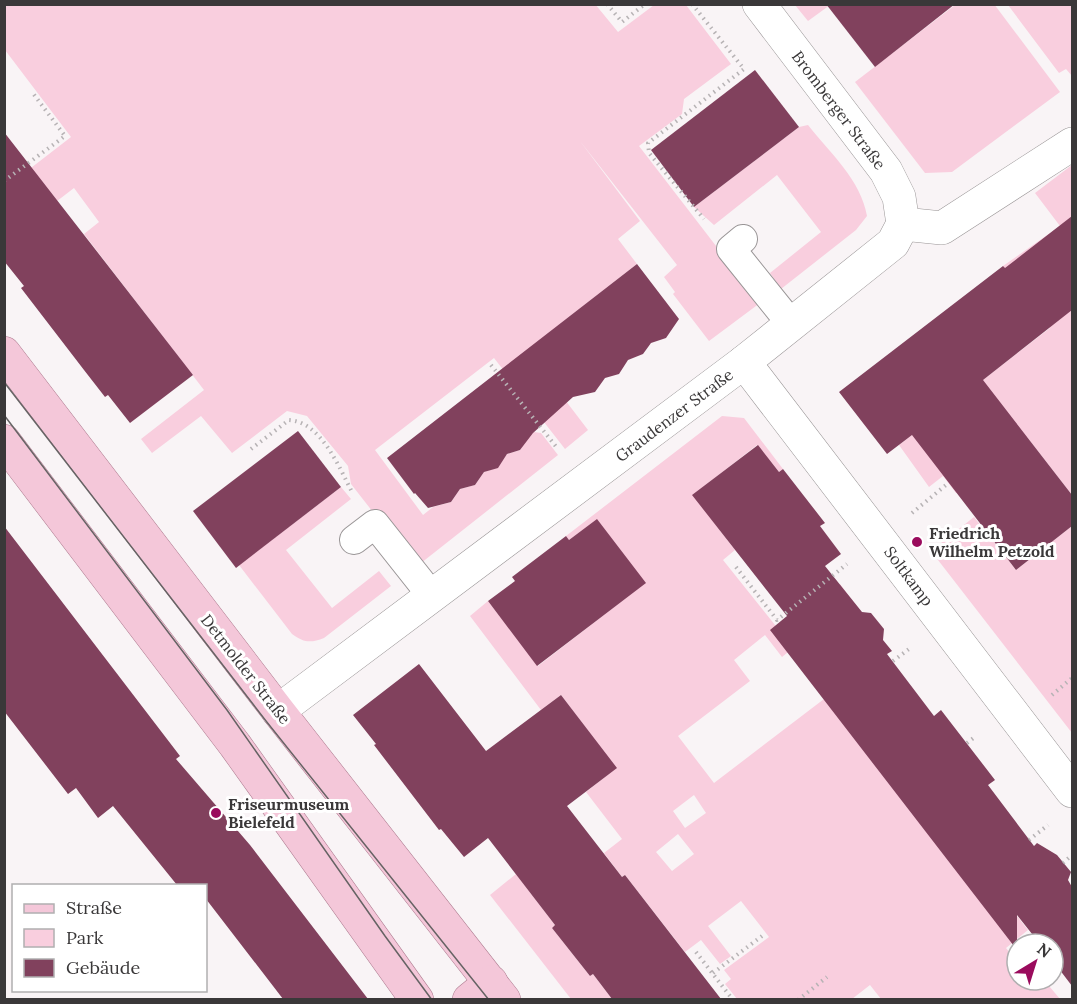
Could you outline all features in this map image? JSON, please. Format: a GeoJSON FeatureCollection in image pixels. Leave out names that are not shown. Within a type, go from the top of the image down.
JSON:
{"type":"FeatureCollection","features":[{"type":"Feature","properties":{"kind":"main road","name":"Detmolder Straße"},"geometry":{"type":"LineString","coordinates":[[4,353],[278,711],[488,994]]}},
{"type":"Feature","properties":{"kind":"main road"},"geometry":{"type":"LineString","coordinates":[[4,441],[235,745],[417,999]]}},
{"type":"Feature","properties":{"kind":"street","name":"Bromberger Straße"},"geometry":{"type":"LineString","coordinates":[[759,4],[886,171],[899,197],[903,224]]}},
{"type":"Feature","properties":{"kind":"street"},"geometry":{"type":"LineString","coordinates":[[903,224],[942,228],[1072,144]]}},
{"type":"Feature","properties":{"kind":"street","name":"Graudenzer Straße"},"geometry":{"type":"LineString","coordinates":[[278,711],[792,325],[893,243],[903,224]]}},
{"type":"Feature","properties":{"kind":"street","name":"Soltkamp"},"geometry":{"type":"LineString","coordinates":[[744,362],[1072,791]]}},
{"type":"Feature","properties":{"kind":"lane"},"geometry":{"type":"LineString","coordinates":[[737,244],[792,325]]}},
{"type":"Feature","properties":{"kind":"lane"},"geometry":{"type":"LineString","coordinates":[[364,532],[432,596]]}},
{"type":"Feature","properties":{"kind":"path"},"geometry":{"type":"LineString","coordinates":[[607,4],[622,22],[645,4]]}},
{"type":"Feature","properties":{"kind":"path"},"geometry":{"type":"LineString","coordinates":[[692,4],[744,69],[648,143],[649,153],[705,222],[737,244]]}},
{"type":"Feature","properties":{"kind":"path"},"geometry":{"type":"LineString","coordinates":[[4,181],[65,136],[32,92]]}},
{"type":"Feature","properties":{"kind":"path"},"geometry":{"type":"LineString","coordinates":[[491,365],[585,482]]}},
{"type":"Feature","properties":{"kind":"path"},"geometry":{"type":"LineString","coordinates":[[251,449],[289,420],[299,421],[314,432],[337,461],[352,493],[364,532]]}},
{"type":"Feature","properties":{"kind":"path"},"geometry":{"type":"LineString","coordinates":[[736,567],[777,620],[880,538]]}},
{"type":"Feature","properties":{"kind":"path"},"geometry":{"type":"LineString","coordinates":[[1063,863],[1072,855]]}},
{"type":"Feature","properties":{"kind":"path"},"geometry":{"type":"LineString","coordinates":[[713,973],[762,936]]}},
{"type":"Feature","properties":{"kind":"path"},"geometry":{"type":"LineString","coordinates":[[696,952],[733,999]]}},
{"type":"Feature","properties":{"kind":"path"},"geometry":{"type":"LineString","coordinates":[[798,999],[827,977]]}},
{"type":"Feature","properties":{"kind":"green space"},"geometry":{"type":"Polygon","coordinates":[[[595,4],[618,32],[654,5],[686,5],[731,64],[684,99],[682,114],[639,146],[760,303],[709,341],[673,294],[675,292],[664,277],[677,265],[580,141],[640,221],[618,239],[637,264],[527,350],[588,430],[565,449],[494,358],[375,450],[423,515],[433,507],[451,502],[460,489],[475,485],[484,472],[498,467],[507,454],[520,450],[534,432],[541,433],[558,455],[416,567],[351,484],[348,466],[307,416],[287,411],[232,453],[201,416],[152,453],[141,439],[204,390],[84,234],[99,222],[74,188],[5,241],[5,188],[71,137],[5,50],[5,5],[595,4]]]}},
{"type":"Feature","properties":{"kind":"green space"},"geometry":{"type":"Polygon","coordinates":[[[994,4],[1060,92],[952,172],[925,173],[855,82],[955,5],[994,4]]]}},
{"type":"Feature","properties":{"kind":"green space"},"geometry":{"type":"Polygon","coordinates":[[[795,5],[830,5],[808,21],[795,5]]]}},
{"type":"Feature","properties":{"kind":"green space"},"geometry":{"type":"Polygon","coordinates":[[[1008,5],[1072,5],[1072,76],[1066,69],[1059,73],[1008,5]]]}},
{"type":"Feature","properties":{"kind":"green space"},"geometry":{"type":"Polygon","coordinates":[[[808,125],[851,179],[864,203],[867,216],[856,230],[781,289],[770,273],[821,232],[777,175],[714,225],[694,207],[799,127],[808,125]]]}},
{"type":"Feature","properties":{"kind":"green space"},"geometry":{"type":"Polygon","coordinates":[[[1072,165],[1072,216],[1061,226],[1072,242],[1072,495],[1027,437],[956,493],[943,476],[929,487],[899,445],[1050,328],[1003,266],[1060,226],[1035,193],[1072,165]]]}},
{"type":"Feature","properties":{"kind":"green space"},"geometry":{"type":"Polygon","coordinates":[[[722,416],[744,418],[783,469],[779,472],[757,445],[693,495],[735,550],[723,560],[779,630],[840,584],[852,600],[782,657],[765,635],[734,660],[750,681],[678,736],[714,783],[824,699],[992,884],[1028,930],[1005,932],[1005,992],[1054,992],[1060,999],[881,999],[870,985],[852,999],[737,999],[725,984],[731,979],[724,970],[769,937],[741,901],[708,926],[731,956],[720,964],[701,940],[685,952],[625,875],[622,877],[604,853],[622,839],[586,792],[616,768],[561,695],[541,710],[470,616],[488,601],[538,666],[645,583],[597,520],[569,540],[566,536],[722,416]],[[694,795],[673,811],[685,828],[706,813],[694,795]],[[678,834],[656,852],[672,871],[694,854],[678,834]]]}},
{"type":"Feature","properties":{"kind":"green space"},"geometry":{"type":"Polygon","coordinates":[[[341,487],[351,499],[286,550],[332,608],[379,571],[391,586],[324,638],[304,641],[292,634],[239,565],[341,487]]]}},
{"type":"Feature","properties":{"kind":"green space"},"geometry":{"type":"Polygon","coordinates":[[[974,517],[1016,570],[1072,526],[1072,733],[931,551],[974,517]]]}},
{"type":"Feature","properties":{"kind":"green space"},"geometry":{"type":"Polygon","coordinates":[[[516,874],[555,925],[552,928],[590,976],[593,974],[612,999],[571,999],[490,895],[516,874]]]}},
{"type":"Feature","properties":{"kind":"building"},"geometry":{"type":"Polygon","coordinates":[[[826,4],[955,4],[875,67],[826,4]]]}},
{"type":"Feature","properties":{"kind":"building"},"geometry":{"type":"Polygon","coordinates":[[[755,70],[799,127],[694,207],[651,150],[755,70]]]}},
{"type":"Feature","properties":{"kind":"building"},"geometry":{"type":"Polygon","coordinates":[[[4,132],[193,375],[130,423],[108,395],[105,397],[21,288],[24,286],[4,261],[4,132]]]}},
{"type":"Feature","properties":{"kind":"building"},"geometry":{"type":"Polygon","coordinates":[[[1072,216],[1072,310],[983,380],[1072,495],[1072,526],[1016,570],[912,435],[887,454],[839,392],[1072,216]]]}},
{"type":"Feature","properties":{"kind":"building"},"geometry":{"type":"Polygon","coordinates":[[[637,264],[679,319],[666,338],[651,343],[643,354],[628,360],[619,374],[605,378],[595,392],[573,397],[533,433],[520,450],[507,454],[498,468],[484,472],[475,485],[460,489],[451,502],[428,508],[414,494],[387,458],[637,264]]]}},
{"type":"Feature","properties":{"kind":"building"},"geometry":{"type":"Polygon","coordinates":[[[298,431],[341,487],[236,568],[193,511],[298,431]]]}},
{"type":"Feature","properties":{"kind":"building"},"geometry":{"type":"Polygon","coordinates":[[[758,445],[779,472],[783,469],[825,523],[820,526],[841,554],[825,566],[862,612],[871,613],[884,629],[883,640],[892,651],[887,654],[934,716],[941,710],[995,780],[988,785],[1034,846],[1037,843],[1057,855],[1071,872],[1068,880],[1072,887],[1072,986],[1065,977],[1065,932],[1030,932],[1017,915],[1017,932],[1005,932],[1005,934],[770,630],[787,616],[692,495],[758,445]]]}},
{"type":"Feature","properties":{"kind":"building"},"geometry":{"type":"Polygon","coordinates":[[[597,519],[646,583],[537,666],[488,601],[515,581],[512,577],[566,536],[569,540],[597,519]]]}},
{"type":"Feature","properties":{"kind":"building"},"geometry":{"type":"Polygon","coordinates":[[[4,526],[180,756],[176,759],[250,845],[368,999],[283,999],[207,900],[207,884],[176,884],[113,806],[98,818],[76,788],[68,794],[4,711],[4,526]]]}},
{"type":"Feature","properties":{"kind":"building"},"geometry":{"type":"Polygon","coordinates":[[[419,664],[486,751],[561,695],[617,768],[567,806],[622,877],[625,875],[721,999],[612,999],[593,974],[590,976],[552,928],[555,925],[488,838],[464,857],[441,829],[439,830],[353,715],[419,664]]]}},
{"type":"Feature","properties":{"kind":"tram line"},"geometry":{"type":"LineString","coordinates":[[4,382],[266,721],[489,1000]]}},
{"type":"Feature","properties":{"kind":"tram line"},"geometry":{"type":"LineString","coordinates":[[4,415],[227,710],[432,1000]]}},
{"type":"Feature","properties":{"kind":"place","name":"Friedrich Wilhelm Petzold"},"geometry":{"type":"Point","coordinates":[917,542]}},
{"type":"Feature","properties":{"kind":"place","name":"Friseurmuseum Bielefeld"},"geometry":{"type":"Point","coordinates":[216,813]}}]}
